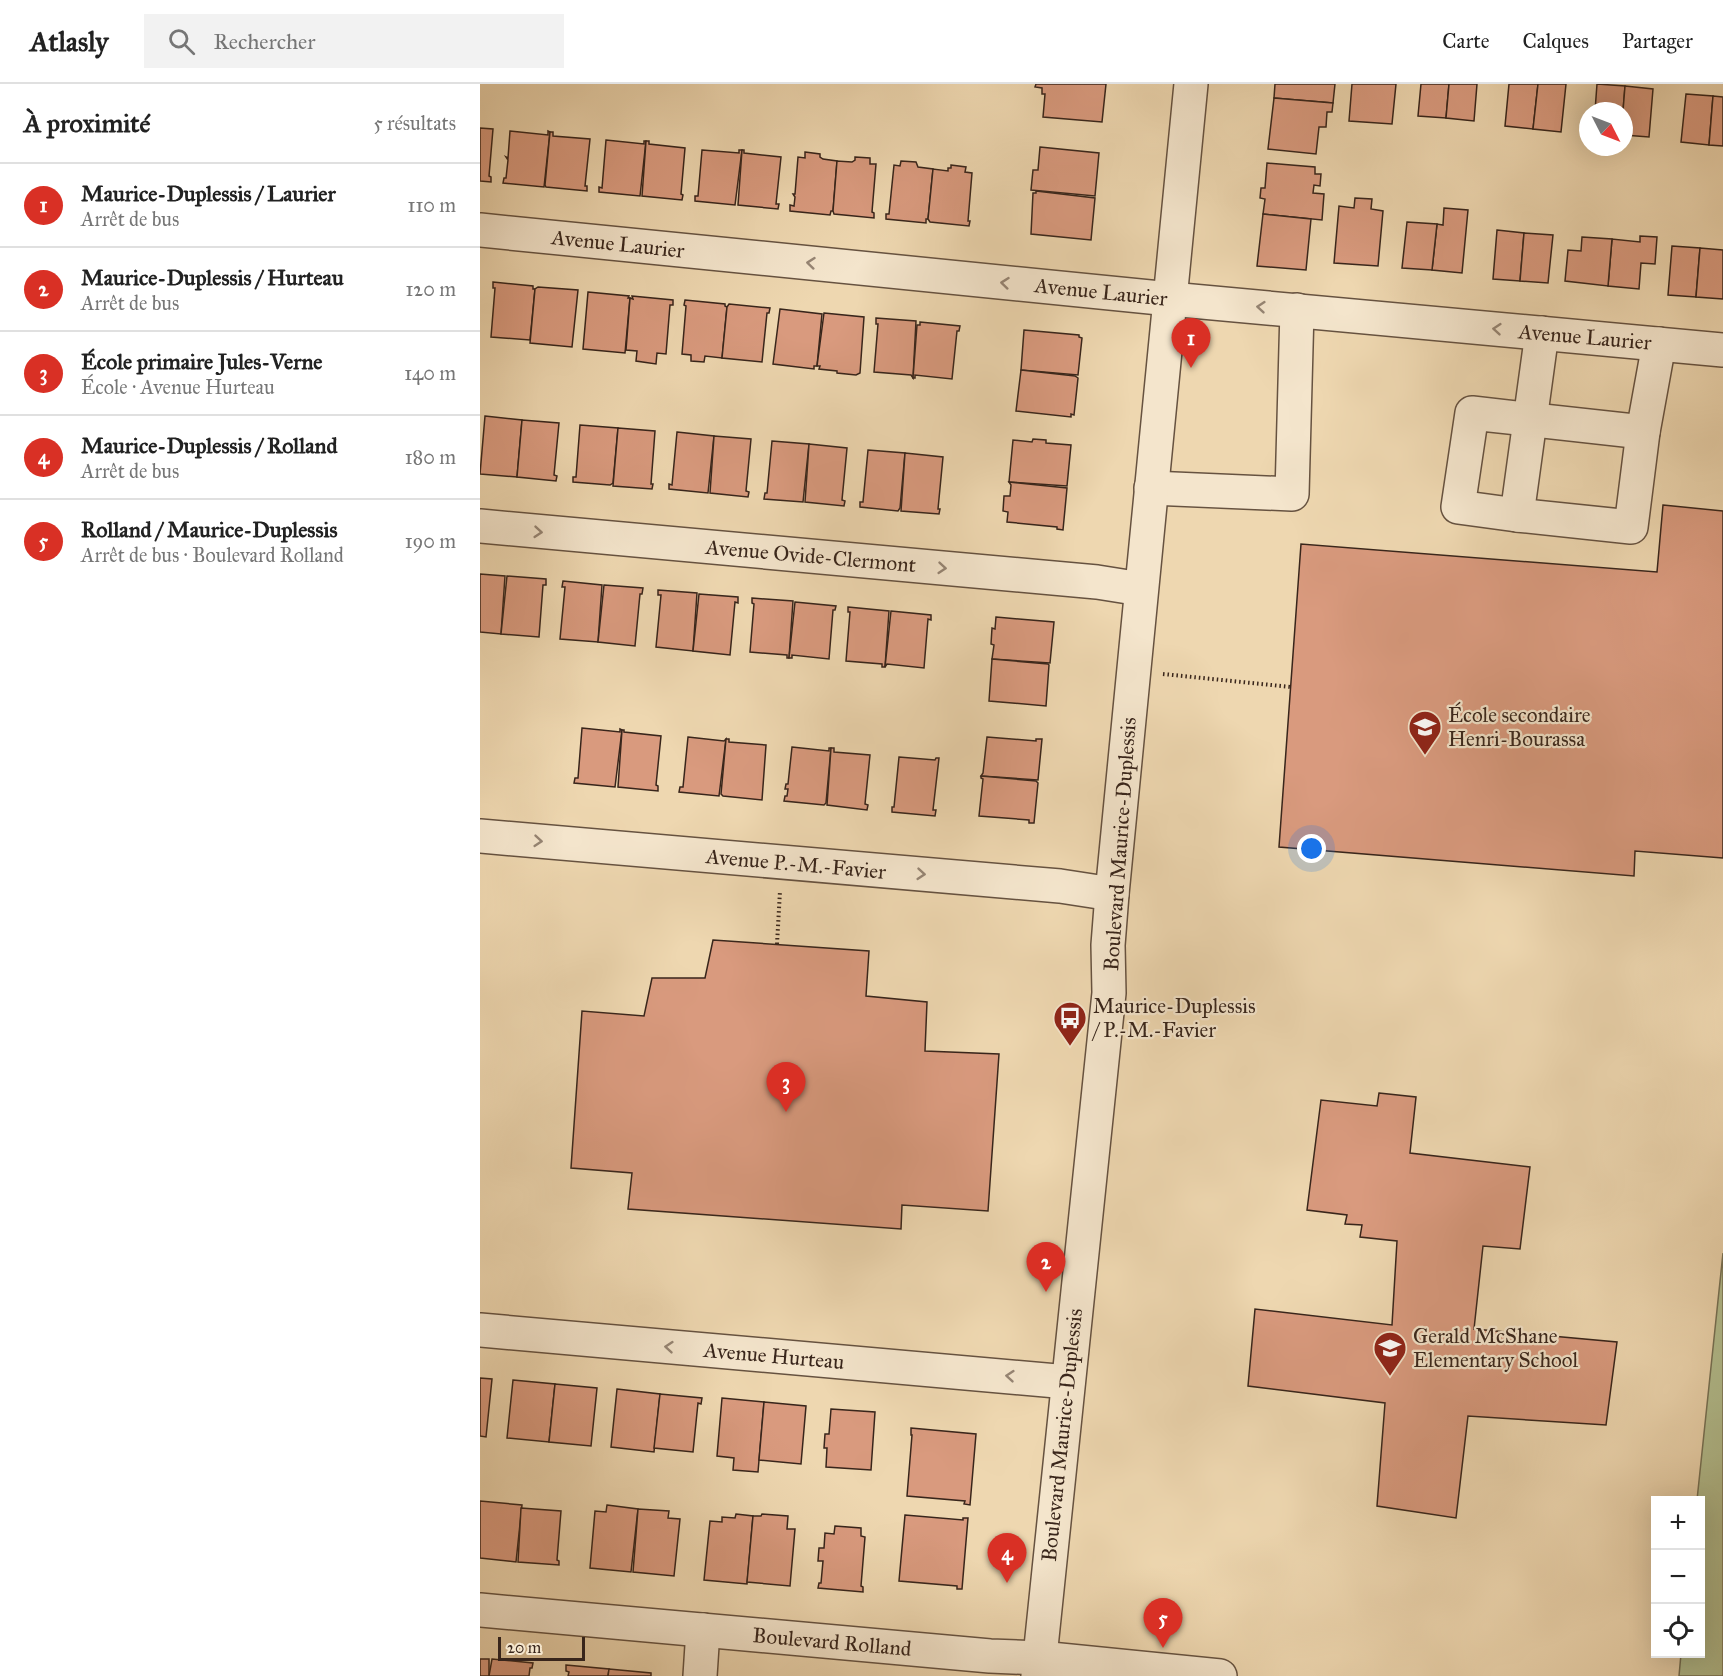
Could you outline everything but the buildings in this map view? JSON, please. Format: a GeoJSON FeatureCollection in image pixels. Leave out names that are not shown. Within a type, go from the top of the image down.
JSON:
{"type":"FeatureCollection","features":[{"type":"Feature","properties":{"kind":"street","name":"Boulevard Maurice-Duplessis"},"geometry":{"type":"LineString","coordinates":[[1039,1667],[1109,993],[1108,945],[1112,894],[1191,84]]}},
{"type":"Feature","properties":{"kind":"street","name":"Avenue Laurier"},"geometry":{"type":"LineString","coordinates":[[480,230],[1170,299],[1723,350]]}},
{"type":"Feature","properties":{"kind":"street"},"geometry":{"type":"LineString","coordinates":[[1151,488],[1292,494],[1298,310]]}},
{"type":"Feature","properties":{"kind":"street"},"geometry":{"type":"LineString","coordinates":[[1517,515],[1542,333]]}},
{"type":"Feature","properties":{"kind":"street"},"geometry":{"type":"LineString","coordinates":[[1643,432],[1472,413],[1458,507],[1631,526],[1643,432],[1659,344]]}},
{"type":"Feature","properties":{"kind":"street","name":"Avenue Ovide-Clermont"},"geometry":{"type":"LineString","coordinates":[[480,526],[1097,582],[1141,589]]}},
{"type":"Feature","properties":{"kind":"street","name":"Avenue P.-M.-Favier"},"geometry":{"type":"LineString","coordinates":[[480,836],[1060,886],[1112,894]]}},
{"type":"Feature","properties":{"kind":"street","name":"Avenue Hurteau"},"geometry":{"type":"LineString","coordinates":[[480,1330],[1068,1382]]}},
{"type":"Feature","properties":{"kind":"street","name":"Boulevard Rolland"},"geometry":{"type":"LineString","coordinates":[[480,1610],[990,1656],[1039,1667],[1220,1676]]}},
{"type":"Feature","properties":{"kind":"street"},"geometry":{"type":"LineString","coordinates":[[700,1676],[704,1630]]}},
{"type":"Feature","properties":{"kind":"path"},"geometry":{"type":"LineString","coordinates":[[1134,672],[1291,687]]}},
{"type":"Feature","properties":{"kind":"path"},"geometry":{"type":"LineString","coordinates":[[777,944],[779,903]]}},
{"type":"Feature","properties":{"kind":"green space"},"geometry":{"type":"Polygon","coordinates":[[[1723,1253],[1723,1676],[1679,1676],[1681,1658],[1705,1658],[1705,1496],[1697,1496],[1723,1253]]]}},
{"type":"Feature","properties":{"kind":"place","name":"Maurice-Duplessis / Laurier"},"geometry":{"type":"Point","coordinates":[1191,368]}},
{"type":"Feature","properties":{"kind":"place","name":"École secondaire Henri-Bourassa"},"geometry":{"type":"Point","coordinates":[1425,756]}},
{"type":"Feature","properties":{"kind":"place","name":"Maurice-Duplessis / P.-M.-Favier"},"geometry":{"type":"Point","coordinates":[1070,1047]}},
{"type":"Feature","properties":{"kind":"place","name":"École primaire Jules-Verne"},"geometry":{"type":"Point","coordinates":[786,1112]}},
{"type":"Feature","properties":{"kind":"place","name":"Maurice-Duplessis / Hurteau"},"geometry":{"type":"Point","coordinates":[1046,1292]}},
{"type":"Feature","properties":{"kind":"place","name":"Gerald McShane Elementary School"},"geometry":{"type":"Point","coordinates":[1390,1377]}},
{"type":"Feature","properties":{"kind":"place","name":"Maurice-Duplessis / Rolland"},"geometry":{"type":"Point","coordinates":[1007,1583]}},
{"type":"Feature","properties":{"kind":"place","name":"Rolland / Maurice-Duplessis"},"geometry":{"type":"Point","coordinates":[1163,1648]}}]}
